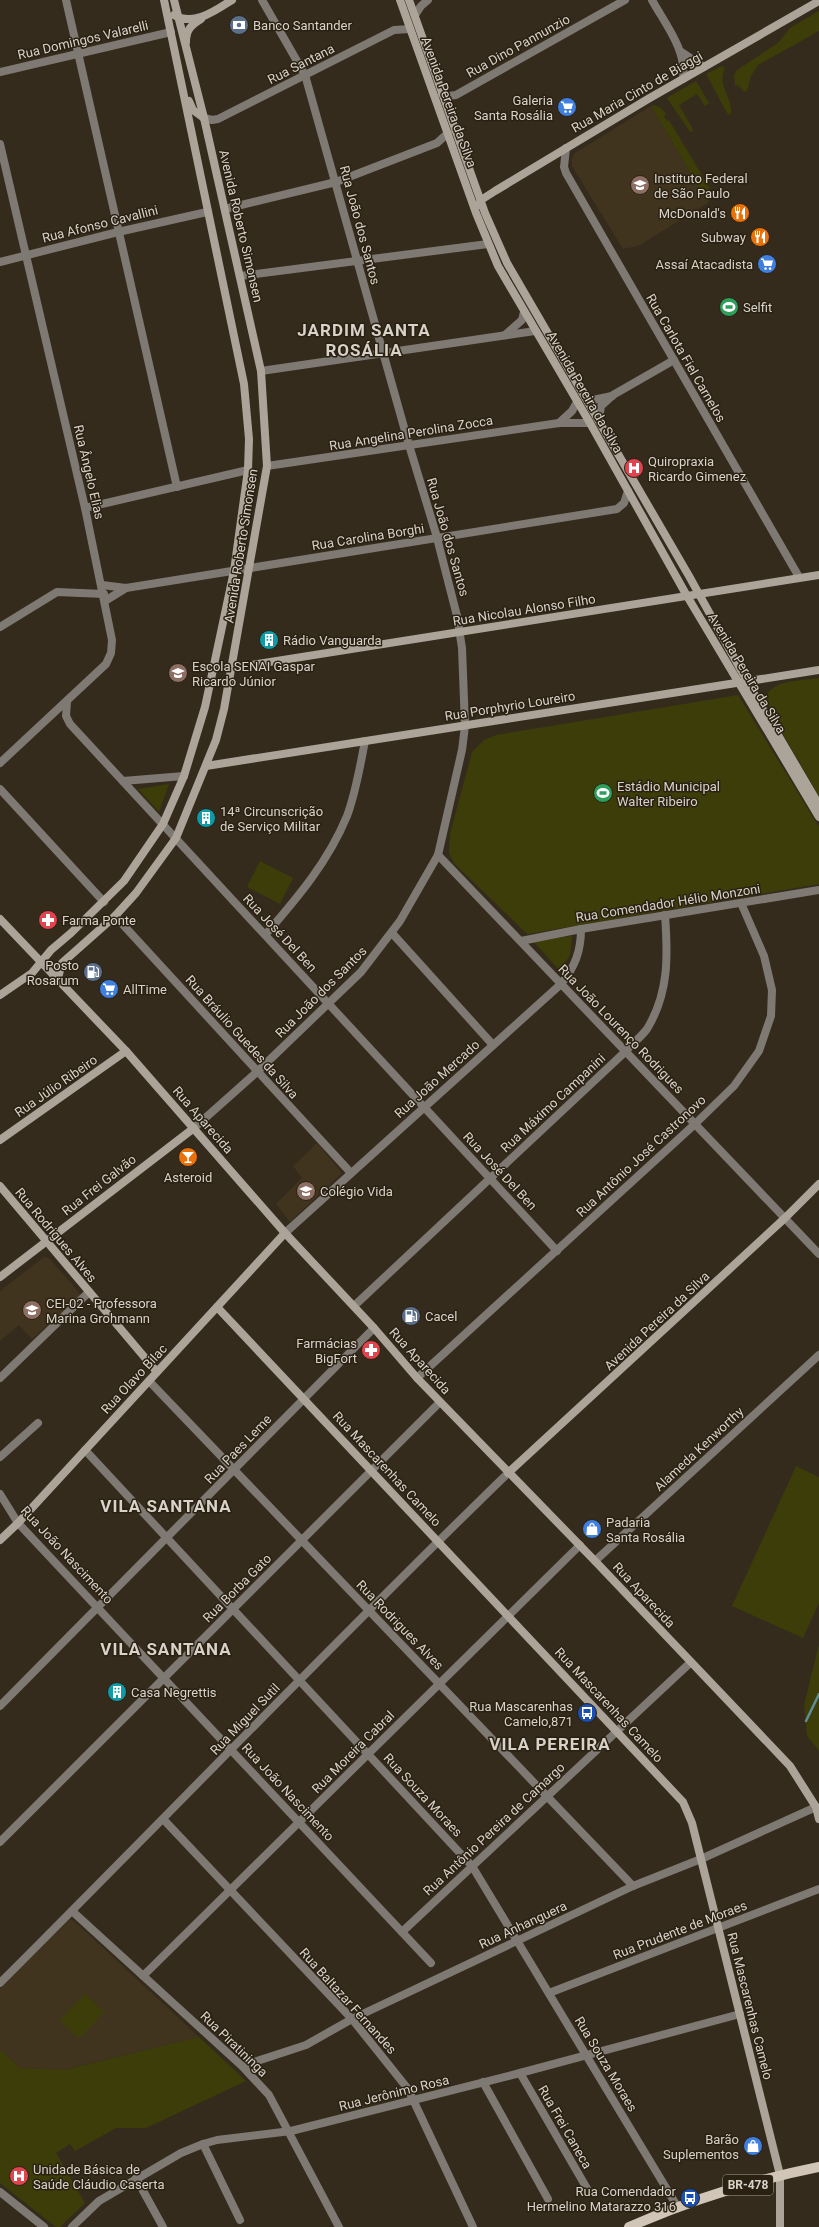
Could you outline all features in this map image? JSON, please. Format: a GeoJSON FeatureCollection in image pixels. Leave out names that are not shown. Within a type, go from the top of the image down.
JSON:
{"type":"FeatureCollection","features":[{"type":"Feature","properties":{"kind":"main road","name":"Avenida Roberto Simonsen"},"geometry":{"type":"LineString","coordinates":[[0,995],[32,973],[41,962],[104,902],[124,881],[163,824],[184,776],[205,706],[234,571],[248,470],[249,439],[244,384],[164,0]]}},
{"type":"Feature","properties":{"kind":"main road"},"geometry":{"type":"LineString","coordinates":[[169,0],[173,14],[178,17],[192,19],[205,16]]}},
{"type":"Feature","properties":{"kind":"main road","name":"Avenida Roberto Simonsen"},"geometry":{"type":"LineString","coordinates":[[58,978],[62,963],[116,916],[136,893],[176,838],[206,766],[216,740],[232,668],[267,466],[261,371],[204,118],[174,0]]}},
{"type":"Feature","properties":{"kind":"main road"},"geometry":{"type":"LineString","coordinates":[[187,56],[187,32],[189,27],[232,0]]}},
{"type":"Feature","properties":{"kind":"main road","name":"Avenida Pereira da Silva"},"geometry":{"type":"LineString","coordinates":[[400,0],[488,244],[524,312],[590,423],[687,596],[743,682],[819,805]]}},
{"type":"Feature","properties":{"kind":"main road","name":"Avenida Pereira da Silva"},"geometry":{"type":"LineString","coordinates":[[409,0],[495,238],[507,263],[700,595],[743,682],[819,817]]}},
{"type":"Feature","properties":{"kind":"main road","name":"Rua Maria Cinto de Biaggi"},"geometry":{"type":"LineString","coordinates":[[481,200],[683,79],[819,1]]}},
{"type":"Feature","properties":{"kind":"main road"},"geometry":{"type":"LineString","coordinates":[[171,32],[177,33],[187,56]]}},
{"type":"Feature","properties":{"kind":"main road"},"geometry":{"type":"LineString","coordinates":[[183,87],[194,110],[204,118]]}},
{"type":"Feature","properties":{"kind":"main road"},"geometry":{"type":"LineString","coordinates":[[476,213],[481,200]]}},
{"type":"Feature","properties":{"kind":"main road","name":"Rua Nicolau Alonso Filho"},"geometry":{"type":"LineString","coordinates":[[232,668],[819,575]]}},
{"type":"Feature","properties":{"kind":"main road"},"geometry":{"type":"LineString","coordinates":[[709,611],[714,598],[719,592]]}},
{"type":"Feature","properties":{"kind":"main road","name":"Rua Porphyrio Loureiro"},"geometry":{"type":"LineString","coordinates":[[206,766],[819,670]]}},
{"type":"Feature","properties":{"kind":"main road","name":"Rua Aparecida"},"geometry":{"type":"LineString","coordinates":[[0,919],[58,978],[126,1051],[285,1233],[354,1306],[417,1378],[595,1561],[790,1766],[816,1807],[819,1819]]}},
{"type":"Feature","properties":{"kind":"main road","name":"Rua Júlio Ribeiro"},"geometry":{"type":"LineString","coordinates":[[0,1140],[126,1051]]}},
{"type":"Feature","properties":{"kind":"main road","name":"Rua Frei Galvão"},"geometry":{"type":"LineString","coordinates":[[0,1277],[194,1128]]}},
{"type":"Feature","properties":{"kind":"main road","name":"Avenida Pereira da Silva"},"geometry":{"type":"LineString","coordinates":[[508,1473],[786,1218],[819,1184]]}},
{"type":"Feature","properties":{"kind":"main road","name":"Rua Rodrigues Alves"},"geometry":{"type":"LineString","coordinates":[[0,1186],[157,1372]]}},
{"type":"Feature","properties":{"kind":"main road","name":"Rua Olavo Bilac"},"geometry":{"type":"LineString","coordinates":[[0,1540],[18,1523],[285,1233]]}},
{"type":"Feature","properties":{"kind":"main road","name":"Rua Mascarenhas Camelo"},"geometry":{"type":"LineString","coordinates":[[217,1307],[683,1802],[692,1823],[780,2175],[780,2227]]}},
{"type":"Feature","properties":{"kind":"main road","name":"BR-478"},"geometry":{"type":"LineString","coordinates":[[629,2227],[677,2206],[780,2175],[819,2167]]}},
{"type":"Feature","properties":{"kind":"street"},"geometry":{"type":"LineString","coordinates":[[66,0],[177,487]]}},
{"type":"Feature","properties":{"kind":"street","name":"Rua João dos Santos"},"geometry":{"type":"LineString","coordinates":[[194,1128],[258,1072],[361,972],[392,934],[438,855],[462,750],[465,726],[458,616],[438,538],[409,445],[305,75],[262,0]]}},
{"type":"Feature","properties":{"kind":"street"},"geometry":{"type":"LineString","coordinates":[[415,15],[421,6],[428,0]]}},
{"type":"Feature","properties":{"kind":"street","name":"Rua Dino Pannunzio"},"geometry":{"type":"LineString","coordinates":[[442,94],[449,96],[456,95],[625,0]]}},
{"type":"Feature","properties":{"kind":"street"},"geometry":{"type":"LineString","coordinates":[[652,0],[680,51],[683,61],[683,79]]}},
{"type":"Feature","properties":{"kind":"street","name":"Rua Santana"},"geometry":{"type":"LineString","coordinates":[[204,118],[212,120],[218,119],[394,30],[410,29]]}},
{"type":"Feature","properties":{"kind":"street","name":"Rua Domingos Valarelli"},"geometry":{"type":"LineString","coordinates":[[0,72],[171,32]]}},
{"type":"Feature","properties":{"kind":"street"},"geometry":{"type":"LineString","coordinates":[[680,51],[704,67]]}},
{"type":"Feature","properties":{"kind":"street"},"geometry":{"type":"LineString","coordinates":[[225,209],[336,182],[437,143],[448,133]]}},
{"type":"Feature","properties":{"kind":"street","name":"Rua Ângelo Elias"},"geometry":{"type":"LineString","coordinates":[[0,144],[85,508],[102,585],[112,640],[111,653],[106,664],[0,763]]}},
{"type":"Feature","properties":{"kind":"street","name":"Rua Carlota Fiel Carnelos"},"geometry":{"type":"LineString","coordinates":[[566,148],[564,167],[566,173],[799,577]]}},
{"type":"Feature","properties":{"kind":"street","name":"Rua Afonso Cavallini"},"geometry":{"type":"LineString","coordinates":[[0,262],[118,232],[207,212]]}},
{"type":"Feature","properties":{"kind":"street"},"geometry":{"type":"LineString","coordinates":[[240,276],[488,244]]}},
{"type":"Feature","properties":{"kind":"street"},"geometry":{"type":"LineString","coordinates":[[504,336],[522,320],[524,312]]}},
{"type":"Feature","properties":{"kind":"street"},"geometry":{"type":"LineString","coordinates":[[261,371],[536,331]]}},
{"type":"Feature","properties":{"kind":"street"},"geometry":{"type":"LineString","coordinates":[[599,419],[601,406],[613,396],[674,360]]}},
{"type":"Feature","properties":{"kind":"street"},"geometry":{"type":"LineString","coordinates":[[588,401],[613,396]]}},
{"type":"Feature","properties":{"kind":"street"},"geometry":{"type":"LineString","coordinates":[[559,422],[572,411],[577,402]]}},
{"type":"Feature","properties":{"kind":"street","name":"Rua Angelina Perolina Zocca"},"geometry":{"type":"LineString","coordinates":[[267,466],[559,422],[590,423]]}},
{"type":"Feature","properties":{"kind":"street"},"geometry":{"type":"LineString","coordinates":[[85,508],[248,470]]}},
{"type":"Feature","properties":{"kind":"street","name":"Rua Carolina Borghi"},"geometry":{"type":"LineString","coordinates":[[104,597],[126,588],[618,509],[624,503],[628,491]]}},
{"type":"Feature","properties":{"kind":"street","name":"Rua Carolina Borghi"},"geometry":{"type":"LineString","coordinates":[[102,585],[126,588]]}},
{"type":"Feature","properties":{"kind":"street"},"geometry":{"type":"LineString","coordinates":[[1,624],[57,592],[104,597]]}},
{"type":"Feature","properties":{"kind":"street"},"geometry":{"type":"LineString","coordinates":[[46,721],[58,719],[67,720],[65,711],[67,702]]}},
{"type":"Feature","properties":{"kind":"street","name":"Rua José Del Ben"},"geometry":{"type":"LineString","coordinates":[[67,720],[557,1250]]}},
{"type":"Feature","properties":{"kind":"street"},"geometry":{"type":"LineString","coordinates":[[266,934],[306,889],[328,855],[347,815],[356,784],[365,741]]}},
{"type":"Feature","properties":{"kind":"street"},"geometry":{"type":"LineString","coordinates":[[123,782],[184,776]]}},
{"type":"Feature","properties":{"kind":"street"},"geometry":{"type":"LineString","coordinates":[[0,789],[104,902]]}},
{"type":"Feature","properties":{"kind":"street","name":"Rua João Lourenço Rodrigues"},"geometry":{"type":"LineString","coordinates":[[438,855],[819,1254]]}},
{"type":"Feature","properties":{"kind":"street","name":"Rua Comendador Hélio Monzoni"},"geometry":{"type":"LineString","coordinates":[[521,941],[581,929],[819,890]]}},
{"type":"Feature","properties":{"kind":"street","name":"Rua Antônio José Castronovo"},"geometry":{"type":"LineString","coordinates":[[417,1378],[695,1124],[734,1086],[759,1051],[771,1016],[772,990],[764,956],[741,903]]}},
{"type":"Feature","properties":{"kind":"street","name":"Rua Máximo Campanini"},"geometry":{"type":"LineString","coordinates":[[354,1306],[626,1051],[646,1030],[662,998],[667,969],[665,915]]}},
{"type":"Feature","properties":{"kind":"street","name":"Rua Bráulio Guedes da Silva"},"geometry":{"type":"LineString","coordinates":[[116,916],[351,1174]]}},
{"type":"Feature","properties":{"kind":"street","name":"Rua João Mercado"},"geometry":{"type":"LineString","coordinates":[[285,1233],[561,984],[570,973],[578,956],[581,929]]}},
{"type":"Feature","properties":{"kind":"street"},"geometry":{"type":"LineString","coordinates":[[392,934],[494,1045]]}},
{"type":"Feature","properties":{"kind":"street"},"geometry":{"type":"LineString","coordinates":[[0,1378],[89,1292]]}},
{"type":"Feature","properties":{"kind":"street","name":"Rua Paes Leme"},"geometry":{"type":"LineString","coordinates":[[0,1706],[374,1328]]}},
{"type":"Feature","properties":{"kind":"street","name":"Alameda Kenworthy"},"geometry":{"type":"LineString","coordinates":[[595,1561],[819,1355]]}},
{"type":"Feature","properties":{"kind":"street","name":"Rua Rodrigues Alves"},"geometry":{"type":"LineString","coordinates":[[149,1380],[633,1886]]}},
{"type":"Feature","properties":{"kind":"street","name":"Rua Borba Gato"},"geometry":{"type":"LineString","coordinates":[[0,1842],[440,1402]]}},
{"type":"Feature","properties":{"kind":"street"},"geometry":{"type":"LineString","coordinates":[[0,1457],[38,1423]]}},
{"type":"Feature","properties":{"kind":"street","name":"Rua Souza Moraes"},"geometry":{"type":"LineString","coordinates":[[85,1450],[472,1866],[588,2055],[677,2206]]}},
{"type":"Feature","properties":{"kind":"street","name":"Rua Miguel Sutil"},"geometry":{"type":"LineString","coordinates":[[0,1983],[164,1820],[299,1680],[508,1473]]}},
{"type":"Feature","properties":{"kind":"street","name":"Rua João Nascimento"},"geometry":{"type":"LineString","coordinates":[[0,1494],[18,1523],[300,1821],[431,1963]]}},
{"type":"Feature","properties":{"kind":"street","name":"Rua Moreira Cabral"},"geometry":{"type":"LineString","coordinates":[[143,1976],[580,1546]]}},
{"type":"Feature","properties":{"kind":"street","name":"Rua Antônio Pereira de Camargo"},"geometry":{"type":"LineString","coordinates":[[402,1932],[691,1662]]}},
{"type":"Feature","properties":{"kind":"street","name":"Rua Anhanguera"},"geometry":{"type":"LineString","coordinates":[[242,2066],[306,2045],[352,2019],[633,1886],[701,1859],[816,1807]]}},
{"type":"Feature","properties":{"kind":"street","name":"Rua Baltazar Fernandes"},"geometry":{"type":"LineString","coordinates":[[164,1820],[352,2019],[408,2089],[473,2227]]}},
{"type":"Feature","properties":{"kind":"street","name":"Rua Prudente de Moraes"},"geometry":{"type":"LineString","coordinates":[[549,1993],[819,1889]]}},
{"type":"Feature","properties":{"kind":"street","name":"Rua Piratininga"},"geometry":{"type":"LineString","coordinates":[[72,1911],[242,2066],[269,2095],[339,2227]]}},
{"type":"Feature","properties":{"kind":"street","name":"Rua Jerônimo Rosa"},"geometry":{"type":"LineString","coordinates":[[72,2227],[99,2201],[136,2178],[182,2153],[203,2144],[218,2140],[288,2131],[520,2073],[740,2014]]}},
{"type":"Feature","properties":{"kind":"street","name":"Rua Frei Caneca"},"geometry":{"type":"LineString","coordinates":[[520,2073],[589,2192]]}},
{"type":"Feature","properties":{"kind":"street"},"geometry":{"type":"LineString","coordinates":[[483,2082],[548,2199]]}},
{"type":"Feature","properties":{"kind":"street"},"geometry":{"type":"LineString","coordinates":[[203,2144],[240,2220]]}},
{"type":"Feature","properties":{"kind":"street"},"geometry":{"type":"LineString","coordinates":[[136,2178],[163,2227]]}},
{"type":"Feature","properties":{"kind":"street"},"geometry":{"type":"LineString","coordinates":[[0,2192],[44,2227]]}},
{"type":"Feature","properties":{"kind":"shaded area"},"geometry":{"type":"Polygon","coordinates":[[[819,11],[819,31],[758,65],[751,76],[747,91],[744,92],[738,85],[735,86],[734,75],[737,70],[778,43],[790,28],[819,11]]]}},
{"type":"Feature","properties":{"kind":"shaded area"},"geometry":{"type":"Polygon","coordinates":[[[722,66],[725,68],[723,80],[730,103],[731,115],[727,113],[706,74],[722,66]]]}},
{"type":"Feature","properties":{"kind":"shaded area"},"geometry":{"type":"Polygon","coordinates":[[[696,81],[709,103],[705,106],[697,94],[679,105],[694,131],[690,132],[667,98],[696,81]]]}},
{"type":"Feature","properties":{"kind":"shaded area"},"geometry":{"type":"Polygon","coordinates":[[[654,105],[661,108],[666,114],[664,116],[667,121],[669,120],[709,187],[711,192],[708,203],[651,106],[654,105]]]}},
{"type":"Feature","properties":{"kind":"shaded area","name":"Instituto Federal de São Paulo"},"geometry":{"type":"Polygon","coordinates":[[[651,106],[708,203],[638,246],[623,249],[572,166],[572,159],[575,153],[651,106]]]}},
{"type":"Feature","properties":{"kind":"shaded area"},"geometry":{"type":"Polygon","coordinates":[[[819,678],[819,796],[776,722],[765,698],[774,687],[781,684],[819,678]]]}},
{"type":"Feature","properties":{"kind":"shaded area","name":"Estádio Municipal Walter Ribeiro"},"geometry":{"type":"Polygon","coordinates":[[[738,695],[819,827],[819,884],[527,934],[454,863],[449,853],[450,834],[472,752],[484,740],[496,735],[738,695]]]}},
{"type":"Feature","properties":{"kind":"shaded area"},"geometry":{"type":"Polygon","coordinates":[[[169,784],[159,812],[138,789],[169,784]]]}},
{"type":"Feature","properties":{"kind":"shaded area"},"geometry":{"type":"Polygon","coordinates":[[[260,861],[293,878],[280,904],[247,887],[260,861]]]}},
{"type":"Feature","properties":{"kind":"shaded area"},"geometry":{"type":"Polygon","coordinates":[[[572,936],[570,955],[560,971],[533,941],[572,936]]]}},
{"type":"Feature","properties":{"kind":"shaded area","name":"Colégio Vida"},"geometry":{"type":"Polygon","coordinates":[[[317,1143],[342,1173],[290,1222],[276,1204],[302,1178],[293,1166],[317,1143]]]}},
{"type":"Feature","properties":{"kind":"shaded area","name":"CEI-02 - Professora Marina Grohmann"},"geometry":{"type":"Polygon","coordinates":[[[44,1257],[49,1258],[81,1295],[32,1339],[19,1325],[0,1341],[0,1291],[44,1257]]]}},
{"type":"Feature","properties":{"kind":"shaded area"},"geometry":{"type":"Polygon","coordinates":[[[796,1466],[819,1477],[819,1603],[803,1638],[732,1606],[796,1466]]]}},
{"type":"Feature","properties":{"kind":"shaded area"},"geometry":{"type":"Polygon","coordinates":[[[819,1644],[819,1751],[807,1736],[804,1705],[819,1644]]]}},
{"type":"Feature","properties":{"kind":"shaded area"},"geometry":{"type":"Polygon","coordinates":[[[70,1919],[74,1921],[199,2037],[63,2070],[20,2068],[0,2050],[0,1989],[70,1919]]]}},
{"type":"Feature","properties":{"kind":"shaded area"},"geometry":{"type":"Polygon","coordinates":[[[85,1994],[104,2012],[79,2039],[60,2020],[85,1994]]]}},
{"type":"Feature","properties":{"kind":"shaded area"},"geometry":{"type":"Polygon","coordinates":[[[199,2037],[246,2081],[146,2128],[116,2128],[75,2151],[70,2144],[56,2153],[85,2203],[60,2227],[56,2227],[0,2183],[0,2050],[20,2068],[64,2070],[199,2037]]]}},
{"type":"Feature","properties":{"kind":"waterway"},"geometry":{"type":"LineString","coordinates":[[806,1721],[819,1694]]}},
{"type":"Feature","properties":{"kind":"place","name":"Banco Santander"},"geometry":{"type":"Point","coordinates":[239,25]}},
{"type":"Feature","properties":{"kind":"place","name":"Galeria Santa Rosália"},"geometry":{"type":"Point","coordinates":[567,107]}},
{"type":"Feature","properties":{"kind":"place","name":"Instituto Federal de São Paulo"},"geometry":{"type":"Point","coordinates":[640,185]}},
{"type":"Feature","properties":{"kind":"place","name":"McDonald's"},"geometry":{"type":"Point","coordinates":[740,213]}},
{"type":"Feature","properties":{"kind":"place","name":"Subway"},"geometry":{"type":"Point","coordinates":[760,237]}},
{"type":"Feature","properties":{"kind":"place","name":"Assaí Atacadista"},"geometry":{"type":"Point","coordinates":[767,264]}},
{"type":"Feature","properties":{"kind":"place","name":"Selfit"},"geometry":{"type":"Point","coordinates":[729,307]}},
{"type":"Feature","properties":{"kind":"place","name":"Quiropraxia Ricardo Gimenez"},"geometry":{"type":"Point","coordinates":[634,468]}},
{"type":"Feature","properties":{"kind":"place","name":"Rádio Vanguarda"},"geometry":{"type":"Point","coordinates":[269,640]}},
{"type":"Feature","properties":{"kind":"place","name":"Escola SENAI Gaspar Ricardo Júnior"},"geometry":{"type":"Point","coordinates":[178,673]}},
{"type":"Feature","properties":{"kind":"place","name":"Estádio Municipal Walter Ribeiro"},"geometry":{"type":"Point","coordinates":[603,793]}},
{"type":"Feature","properties":{"kind":"place","name":"14ª Circunscrição de Serviço Militar"},"geometry":{"type":"Point","coordinates":[206,818]}},
{"type":"Feature","properties":{"kind":"place","name":"Farma Ponte"},"geometry":{"type":"Point","coordinates":[48,920]}},
{"type":"Feature","properties":{"kind":"place","name":"Posto Rosarum"},"geometry":{"type":"Point","coordinates":[93,972]}},
{"type":"Feature","properties":{"kind":"place","name":"AllTime"},"geometry":{"type":"Point","coordinates":[109,989]}},
{"type":"Feature","properties":{"kind":"place","name":"Asteroid"},"geometry":{"type":"Point","coordinates":[188,1157]}},
{"type":"Feature","properties":{"kind":"place","name":"Colégio Vida"},"geometry":{"type":"Point","coordinates":[306,1191]}},
{"type":"Feature","properties":{"kind":"place","name":"CEI-02 - Professora Marina Grohmann"},"geometry":{"type":"Point","coordinates":[32,1310]}},
{"type":"Feature","properties":{"kind":"place","name":"Cacel"},"geometry":{"type":"Point","coordinates":[411,1316]}},
{"type":"Feature","properties":{"kind":"place","name":"Farmácias BigFort"},"geometry":{"type":"Point","coordinates":[371,1350]}},
{"type":"Feature","properties":{"kind":"place","name":"Padaria Santa Rosália"},"geometry":{"type":"Point","coordinates":[592,1529]}},
{"type":"Feature","properties":{"kind":"place","name":"Casa Negrettis"},"geometry":{"type":"Point","coordinates":[117,1692]}},
{"type":"Feature","properties":{"kind":"place","name":"Rua Mascarenhas Camelo,871"},"geometry":{"type":"Point","coordinates":[587,1713]}},
{"type":"Feature","properties":{"kind":"place","name":"Barão Suplementos"},"geometry":{"type":"Point","coordinates":[753,2146]}},
{"type":"Feature","properties":{"kind":"place","name":"Unidade Básica de Saúde Cláudio Caserta"},"geometry":{"type":"Point","coordinates":[19,2176]}},
{"type":"Feature","properties":{"kind":"place","name":"Rua Comendador Hermelino Matarazzo 316"},"geometry":{"type":"Point","coordinates":[690,2198]}},
{"type":"Feature","properties":{"kind":"district","name":"JARDIM SANTA ROSÁLIA"},"geometry":{"type":"Point","coordinates":[364,340]}},
{"type":"Feature","properties":{"kind":"district","name":"VILA SANTANA"},"geometry":{"type":"Point","coordinates":[166,1506]}},
{"type":"Feature","properties":{"kind":"district","name":"VILA SANTANA"},"geometry":{"type":"Point","coordinates":[166,1649]}},
{"type":"Feature","properties":{"kind":"district","name":"VILA PEREIRA"},"geometry":{"type":"Point","coordinates":[550,1744]}}]}
